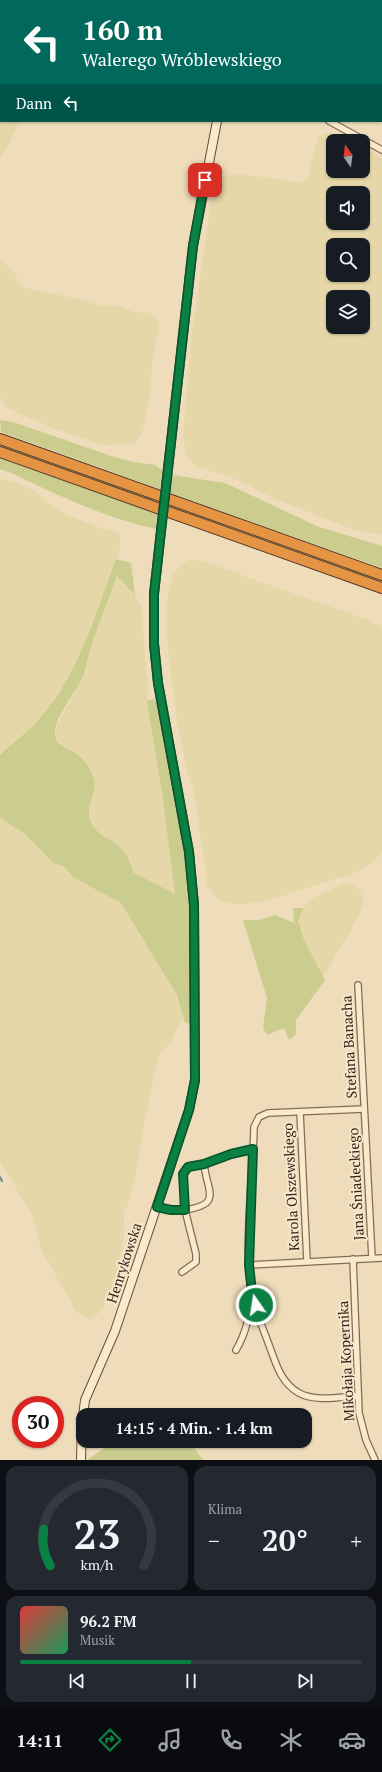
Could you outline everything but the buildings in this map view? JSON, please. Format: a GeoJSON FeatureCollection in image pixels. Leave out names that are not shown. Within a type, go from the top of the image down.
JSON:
{"type":"FeatureCollection","features":[{"type":"Feature","properties":{"kind":"highway"},"geometry":{"type":"LineString","coordinates":[[0,439],[382,575]]}},
{"type":"Feature","properties":{"kind":"highway"},"geometry":{"type":"LineString","coordinates":[[0,452],[382,588]]}},
{"type":"Feature","properties":{"kind":"main road","name":"Henrykowska"},"geometry":{"type":"LineString","coordinates":[[81,1460],[82,1424],[86,1400],[115,1331],[189,1110],[195,1080],[194,905],[189,852],[158,683],[154,644],[154,594],[193,246],[217,122]]}},
{"type":"Feature","properties":{"kind":"street"},"geometry":{"type":"LineString","coordinates":[[331,122],[382,150]]}},
{"type":"Feature","properties":{"kind":"street","name":"Stefana Banacha"},"geometry":{"type":"LineString","coordinates":[[358,985],[364,1108]]}},
{"type":"Feature","properties":{"kind":"street"},"geometry":{"type":"LineString","coordinates":[[358,1396],[312,1397],[300,1394],[292,1388],[278,1371],[252,1292],[249,1265],[254,1127],[259,1117],[268,1113],[364,1108]]}},
{"type":"Feature","properties":{"kind":"street","name":"Jana Śniadeckiego"},"geometry":{"type":"LineString","coordinates":[[364,1108],[372,1258]]}},
{"type":"Feature","properties":{"kind":"street","name":"Karola Olszewskiego"},"geometry":{"type":"LineString","coordinates":[[300,1112],[307,1261]]}},
{"type":"Feature","properties":{"kind":"street"},"geometry":{"type":"LineString","coordinates":[[182,1272],[196,1262],[196,1254],[185,1210],[183,1185],[185,1170],[190,1165],[204,1164],[231,1154],[253,1149]]}},
{"type":"Feature","properties":{"kind":"street"},"geometry":{"type":"LineString","coordinates":[[157,1207],[171,1210],[185,1210],[198,1208],[208,1202],[210,1197],[204,1164]]}},
{"type":"Feature","properties":{"kind":"street"},"geometry":{"type":"LineString","coordinates":[[249,1265],[382,1258]]}},
{"type":"Feature","properties":{"kind":"street","name":"Mikołaja Kopernika"},"geometry":{"type":"LineString","coordinates":[[353,1259],[358,1396],[362,1426],[375,1460]]}},
{"type":"Feature","properties":{"kind":"street"},"geometry":{"type":"LineString","coordinates":[[236,1350],[245,1335],[249,1318],[252,1292]]}},
{"type":"Feature","properties":{"kind":"shaded area"},"geometry":{"type":"Polygon","coordinates":[[[0,122],[20,122],[0,160],[0,122]]]}},
{"type":"Feature","properties":{"kind":"shaded area"},"geometry":{"type":"Polygon","coordinates":[[[328,133],[337,134],[326,134],[326,178],[370,178],[370,151],[382,158],[382,535],[354,530],[271,497],[238,480],[195,466],[188,459],[185,450],[183,435],[191,338],[213,190],[218,180],[226,175],[239,174],[303,183],[308,178],[319,136],[328,133]]]}},
{"type":"Feature","properties":{"kind":"shaded area"},"geometry":{"type":"Polygon","coordinates":[[[0,261],[5,263],[15,274],[20,285],[29,289],[79,299],[97,305],[119,306],[134,312],[151,313],[155,316],[159,326],[152,364],[151,388],[143,430],[135,443],[104,445],[52,428],[7,408],[0,397],[0,261]]]}},
{"type":"Feature","properties":{"kind":"shaded area"},"geometry":{"type":"Polygon","coordinates":[[[0,479],[12,481],[32,490],[57,509],[72,517],[97,527],[118,533],[120,537],[120,548],[77,661],[64,684],[50,706],[33,726],[0,755],[0,479]]]}},
{"type":"Feature","properties":{"kind":"shaded area"},"geometry":{"type":"Polygon","coordinates":[[[189,560],[205,562],[368,620],[382,628],[382,853],[371,863],[354,873],[267,901],[244,904],[233,904],[221,901],[213,895],[206,884],[206,871],[193,788],[187,772],[176,715],[166,632],[166,609],[169,588],[174,574],[182,564],[189,560]]]}},
{"type":"Feature","properties":{"kind":"shaded area"},"geometry":{"type":"Polygon","coordinates":[[[118,575],[135,595],[141,606],[148,687],[147,701],[162,792],[175,894],[134,873],[130,861],[122,849],[96,830],[91,823],[88,807],[92,799],[91,771],[77,754],[58,743],[55,737],[56,727],[80,682],[118,575]]]}},
{"type":"Feature","properties":{"kind":"shaded area"},"geometry":{"type":"Polygon","coordinates":[[[0,818],[25,834],[53,863],[63,866],[74,878],[121,903],[177,995],[183,1017],[171,1041],[158,1057],[144,1124],[136,1173],[131,1195],[124,1213],[124,1232],[117,1274],[111,1294],[102,1310],[91,1319],[85,1318],[77,1312],[68,1297],[41,1249],[32,1215],[0,1161],[0,818]]]}},
{"type":"Feature","properties":{"kind":"shaded area"},"geometry":{"type":"Polygon","coordinates":[[[345,883],[353,885],[360,890],[364,904],[357,919],[323,977],[304,940],[298,921],[303,908],[311,899],[345,883]]]}},
{"type":"Feature","properties":{"kind":"green space"},"geometry":{"type":"Polygon","coordinates":[[[0,420],[13,422],[111,456],[133,462],[155,465],[162,470],[160,489],[1,432],[0,420]]]}},
{"type":"Feature","properties":{"kind":"green space"},"geometry":{"type":"Polygon","coordinates":[[[0,443],[382,579],[382,583],[0,447],[0,443]]]}},
{"type":"Feature","properties":{"kind":"green space"},"geometry":{"type":"Polygon","coordinates":[[[0,458],[157,514],[156,529],[118,519],[0,469],[0,458]]]}},
{"type":"Feature","properties":{"kind":"green space"},"geometry":{"type":"Polygon","coordinates":[[[172,475],[225,483],[319,527],[382,546],[382,568],[170,493],[172,475]]]}},
{"type":"Feature","properties":{"kind":"green space"},"geometry":{"type":"Polygon","coordinates":[[[116,559],[131,563],[135,595],[117,576],[91,647],[84,674],[60,716],[55,730],[55,736],[61,745],[81,757],[92,773],[94,780],[94,791],[89,807],[89,813],[92,824],[98,832],[122,849],[128,858],[134,873],[175,894],[162,792],[147,701],[156,698],[188,875],[192,906],[192,1024],[185,1023],[177,995],[121,903],[74,878],[63,866],[53,863],[25,834],[0,818],[0,755],[39,719],[61,689],[80,654],[116,559]]]}},
{"type":"Feature","properties":{"kind":"green space"},"geometry":{"type":"Polygon","coordinates":[[[293,908],[303,908],[298,921],[304,940],[325,980],[296,1020],[296,1034],[289,1040],[284,1028],[267,1035],[263,1028],[267,998],[243,920],[260,920],[275,915],[294,923],[293,908]]]}},
{"type":"Feature","properties":{"kind":"green space"},"geometry":{"type":"Polygon","coordinates":[[[105,1448],[194,1448],[203,1460],[87,1460],[105,1448]]]}},
{"type":"Feature","properties":{"kind":"waterway"},"geometry":{"type":"LineString","coordinates":[[0,1177],[2,1181]]}},
{"type":"Feature","properties":{"kind":"route"},"geometry":{"type":"LineString","coordinates":[[205,180],[193,246],[154,594],[154,644],[158,683],[189,852],[194,905],[195,1080],[189,1110],[157,1207],[171,1210],[185,1210],[183,1174],[190,1165],[204,1164],[231,1154],[253,1149],[249,1265],[252,1292],[256,1305]]}}]}
